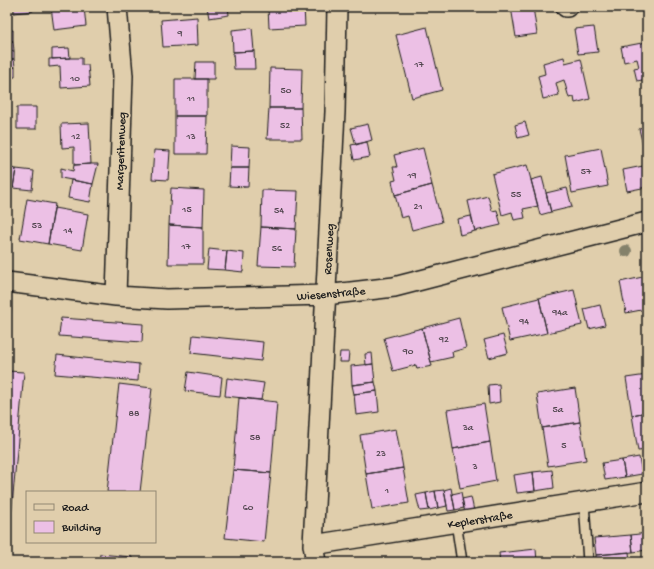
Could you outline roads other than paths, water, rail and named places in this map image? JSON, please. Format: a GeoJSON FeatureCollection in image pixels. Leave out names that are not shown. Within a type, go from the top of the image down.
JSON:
{"type":"FeatureCollection","features":[{"type":"Feature","properties":{"kind":"street","name":"Margeritenweg"},"geometry":{"type":"LineString","coordinates":[[116,296],[123,76],[117,7]]}},
{"type":"Feature","properties":{"kind":"street","name":"Rosenweg"},"geometry":{"type":"LineString","coordinates":[[315,553],[325,295],[335,112],[337,7]]}},
{"type":"Feature","properties":{"kind":"street","name":"Wiesenstraße"},"geometry":{"type":"LineString","coordinates":[[7,282],[116,296],[167,299],[325,295],[394,287],[647,222]]}},
{"type":"Feature","properties":{"kind":"street","name":"Keplerstraße"},"geometry":{"type":"LineString","coordinates":[[315,553],[456,522],[647,492]]}},
{"type":"Feature","properties":{"kind":"lane"},"geometry":{"type":"LineString","coordinates":[[584,502],[588,562]]}},
{"type":"Feature","properties":{"kind":"lane"},"geometry":{"type":"LineString","coordinates":[[456,522],[462,562]]}}]}
